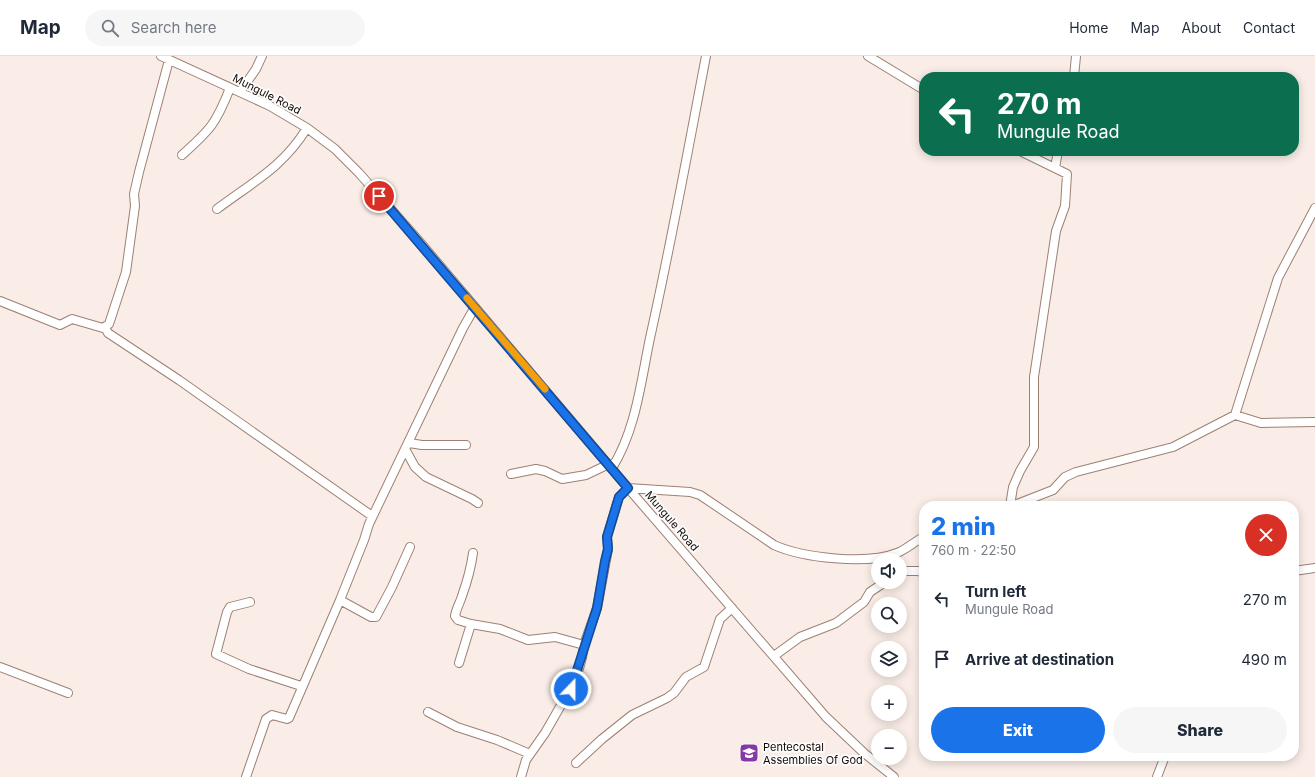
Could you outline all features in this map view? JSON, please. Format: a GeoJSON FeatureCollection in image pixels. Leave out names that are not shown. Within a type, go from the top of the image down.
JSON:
{"type":"FeatureCollection","features":[{"type":"Feature","properties":{"kind":"street"},"geometry":{"type":"LineString","coordinates":[[240,92],[256,69],[262,56]]}},
{"type":"Feature","properties":{"kind":"street"},"geometry":{"type":"LineString","coordinates":[[511,474],[536,469],[545,471],[562,479],[586,474],[610,466],[620,455],[630,427],[660,294],[706,56]]}},
{"type":"Feature","properties":{"kind":"street"},"geometry":{"type":"LineString","coordinates":[[868,56],[919,87]]}},
{"type":"Feature","properties":{"kind":"street"},"geometry":{"type":"LineString","coordinates":[[1074,72],[1076,56]]}},
{"type":"Feature","properties":{"kind":"street"},"geometry":{"type":"LineString","coordinates":[[105,327],[109,324],[124,281],[136,206],[134,194],[165,58]]}},
{"type":"Feature","properties":{"kind":"street","name":"Mungule Road"},"geometry":{"type":"LineString","coordinates":[[165,58],[270,106],[307,128],[335,149],[359,173],[628,488],[844,736],[894,777]]}},
{"type":"Feature","properties":{"kind":"street"},"geometry":{"type":"LineString","coordinates":[[182,155],[207,133],[215,123],[230,88]]}},
{"type":"Feature","properties":{"kind":"street"},"geometry":{"type":"LineString","coordinates":[[218,208],[251,186],[282,161],[293,149],[307,128]]}},
{"type":"Feature","properties":{"kind":"street"},"geometry":{"type":"LineString","coordinates":[[1012,501],[1013,487],[1034,443],[1034,377],[1056,231],[1065,206],[1067,174],[1030,156]]}},
{"type":"Feature","properties":{"kind":"street"},"geometry":{"type":"LineString","coordinates":[[1055,168],[1057,156]]}},
{"type":"Feature","properties":{"kind":"street"},"geometry":{"type":"LineString","coordinates":[[1235,415],[1278,278],[1315,208]]}},
{"type":"Feature","properties":{"kind":"street"},"geometry":{"type":"LineString","coordinates":[[0,301],[60,325],[72,319],[105,327],[108,333],[179,380],[372,516]]}},
{"type":"Feature","properties":{"kind":"street"},"geometry":{"type":"LineString","coordinates":[[246,777],[266,719],[272,715],[289,718],[301,686],[340,600],[372,516],[463,328],[475,307]]}},
{"type":"Feature","properties":{"kind":"street"},"geometry":{"type":"LineString","coordinates":[[1024,501],[1053,490],[1065,477],[1076,472],[1133,459],[1173,447],[1235,415],[1261,423],[1315,422]]}},
{"type":"Feature","properties":{"kind":"street"},"geometry":{"type":"LineString","coordinates":[[407,446],[466,445]]}},
{"type":"Feature","properties":{"kind":"street"},"geometry":{"type":"LineString","coordinates":[[407,446],[414,467],[426,477],[466,495],[478,503]]}},
{"type":"Feature","properties":{"kind":"street"},"geometry":{"type":"LineString","coordinates":[[521,777],[526,760],[546,733],[567,698],[576,679],[584,645],[597,608],[608,549],[607,537],[619,497],[628,488],[690,492],[700,495],[763,538],[784,550],[830,558],[871,558]]}},
{"type":"Feature","properties":{"kind":"street"},"geometry":{"type":"LineString","coordinates":[[901,553],[919,540]]}},
{"type":"Feature","properties":{"kind":"street"},"geometry":{"type":"LineString","coordinates":[[340,600],[372,617],[376,617],[392,587],[410,547]]}},
{"type":"Feature","properties":{"kind":"street"},"geometry":{"type":"LineString","coordinates":[[473,553],[471,566],[456,610],[455,616],[458,620],[500,629],[528,640],[555,637],[584,645]]}},
{"type":"Feature","properties":{"kind":"street"},"geometry":{"type":"LineString","coordinates":[[1299,570],[1315,568]]}},
{"type":"Feature","properties":{"kind":"street"},"geometry":{"type":"LineString","coordinates":[[907,571],[919,571]]}},
{"type":"Feature","properties":{"kind":"street"},"geometry":{"type":"LineString","coordinates":[[774,656],[800,638],[836,624],[864,602],[870,592],[874,589]]}},
{"type":"Feature","properties":{"kind":"street"},"geometry":{"type":"LineString","coordinates":[[250,602],[230,607],[226,612],[216,654],[249,669],[301,686]]}},
{"type":"Feature","properties":{"kind":"street"},"geometry":{"type":"LineString","coordinates":[[576,763],[602,739],[632,716],[668,698],[674,693],[686,677],[704,667],[720,619],[732,608]]}},
{"type":"Feature","properties":{"kind":"street"},"geometry":{"type":"LineString","coordinates":[[459,663],[471,624]]}},
{"type":"Feature","properties":{"kind":"street"},"geometry":{"type":"LineString","coordinates":[[0,667],[68,693]]}},
{"type":"Feature","properties":{"kind":"street"},"geometry":{"type":"LineString","coordinates":[[428,712],[457,727],[497,740],[530,754]]}},
{"type":"Feature","properties":{"kind":"street"},"geometry":{"type":"LineString","coordinates":[[1157,777],[1163,761]]}},
{"type":"Feature","properties":{"kind":"slow traffic"},"geometry":{"type":"LineString","coordinates":[[467,298],[545,389]]}},
{"type":"Feature","properties":{"kind":"place","name":"Pentecostal Assemblies Of God"},"geometry":{"type":"Point","coordinates":[749,753]}},
{"type":"Feature","properties":{"kind":"route"},"geometry":{"type":"LineString","coordinates":[[379,196],[419,241],[628,488],[619,497],[614,512],[606,541],[608,544],[608,549],[595,618],[584,645],[576,679],[571,689]]}}]}
